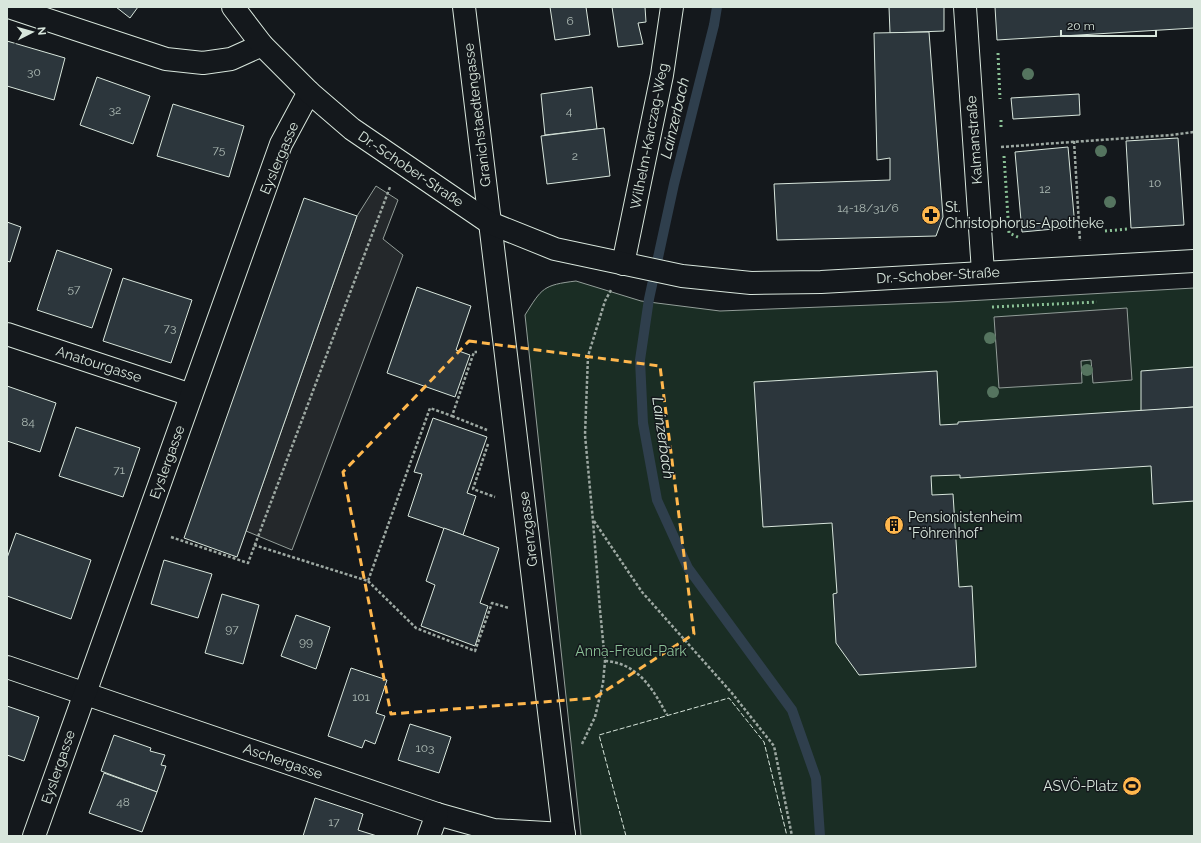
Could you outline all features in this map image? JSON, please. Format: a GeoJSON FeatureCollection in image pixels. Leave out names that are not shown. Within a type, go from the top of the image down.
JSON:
{"type":"FeatureCollection","features":[{"type":"Feature","properties":{"kind":"street"},"geometry":{"type":"LineString","coordinates":[[10,7],[166,59],[203,63],[231,59],[262,44]]}},
{"type":"Feature","properties":{"kind":"street","name":"Dr.-Schober-Straße"},"geometry":{"type":"LineString","coordinates":[[233,7],[262,44],[309,92],[352,129],[490,223],[555,249],[682,276],[751,283],[813,282],[1194,261]]}},
{"type":"Feature","properties":{"kind":"street","name":"Granichstaedtengasse"},"geometry":{"type":"LineString","coordinates":[[464,7],[490,223]]}},
{"type":"Feature","properties":{"kind":"street","name":"Wilhelm-Karczag-Weg"},"geometry":{"type":"LineString","coordinates":[[627,265],[662,76],[672,7]]}},
{"type":"Feature","properties":{"kind":"street","name":"Kalmanstraße"},"geometry":{"type":"LineString","coordinates":[[965,7],[983,272]]}},
{"type":"Feature","properties":{"kind":"street","name":"Eyslergasse"},"geometry":{"type":"LineString","coordinates":[[34,836],[84,692],[281,144],[309,92]]}},
{"type":"Feature","properties":{"kind":"street","name":"Grenzgasse"},"geometry":{"type":"LineString","coordinates":[[490,223],[564,835]]}},
{"type":"Feature","properties":{"kind":"street","name":"Anatourgasse"},"geometry":{"type":"LineString","coordinates":[[7,334],[191,395]]}},
{"type":"Feature","properties":{"kind":"street","name":"Aschergasse"},"geometry":{"type":"LineString","coordinates":[[7,667],[84,692],[437,814],[494,830],[564,835]]}},
{"type":"Feature","properties":{"kind":"street"},"geometry":{"type":"LineString","coordinates":[[429,836],[437,814]]}},
{"type":"Feature","properties":{"kind":"path"},"geometry":{"type":"LineString","coordinates":[[975,148],[1074,142],[1194,132]]}},
{"type":"Feature","properties":{"kind":"path"},"geometry":{"type":"LineString","coordinates":[[1074,142],[1082,266]]}},
{"type":"Feature","properties":{"kind":"path"},"geometry":{"type":"LineString","coordinates":[[144,528],[248,563],[400,163]]}},
{"type":"Feature","properties":{"kind":"path"},"geometry":{"type":"LineString","coordinates":[[557,770],[577,755],[595,717],[604,683],[606,661],[600,610],[585,435],[588,356],[605,301],[627,265]]}},
{"type":"Feature","properties":{"kind":"path"},"geometry":{"type":"LineString","coordinates":[[452,416],[474,352],[490,356],[507,355]]}},
{"type":"Feature","properties":{"kind":"path"},"geometry":{"type":"LineString","coordinates":[[368,581],[430,408],[491,432],[516,430]]}},
{"type":"Feature","properties":{"kind":"path"},"geometry":{"type":"LineString","coordinates":[[491,432],[473,489],[507,500],[524,500]]}},
{"type":"Feature","properties":{"kind":"path"},"geometry":{"type":"LineString","coordinates":[[593,521],[642,592],[731,692],[774,746],[792,836]]}},
{"type":"Feature","properties":{"kind":"path"},"geometry":{"type":"LineString","coordinates":[[254,544],[368,581],[416,628],[475,650],[492,603],[520,612],[538,611]]}},
{"type":"Feature","properties":{"kind":"path"},"geometry":{"type":"LineString","coordinates":[[606,661],[615,662],[628,667],[639,674],[649,686],[667,715]]}},
{"type":"Feature","properties":{"kind":"highlighted area"},"geometry":{"type":"Polygon","coordinates":[[[469,341],[660,366],[694,634],[594,698],[391,714],[343,472],[469,341]]]}},
{"type":"Feature","properties":{"kind":"green space","name":"Anna-Freud-Park"},"geometry":{"type":"Polygon","coordinates":[[[576,281],[641,301],[720,311],[949,302],[1194,288],[1194,836],[581,836],[525,315],[544,289],[556,284],[576,281]]]}},
{"type":"Feature","properties":{"kind":"shaded area"},"geometry":{"type":"Polygon","coordinates":[[[376,186],[398,200],[383,239],[403,255],[292,550],[246,531],[357,216],[376,186]]]}},
{"type":"Feature","properties":{"kind":"shaded area"},"geometry":{"type":"Polygon","coordinates":[[[1127,308],[1132,380],[1093,383],[1091,360],[1081,361],[1082,383],[999,388],[994,317],[1127,308]]]}},
{"type":"Feature","properties":{"kind":"building"},"geometry":{"type":"Polygon","coordinates":[[[116,7],[138,7],[130,18],[116,7]]]}},
{"type":"Feature","properties":{"kind":"building"},"geometry":{"type":"Polygon","coordinates":[[[550,7],[586,7],[590,35],[555,40],[550,7]]]}},
{"type":"Feature","properties":{"kind":"building"},"geometry":{"type":"Polygon","coordinates":[[[612,7],[645,7],[646,22],[638,23],[643,44],[618,47],[612,7]]]}},
{"type":"Feature","properties":{"kind":"building"},"geometry":{"type":"Polygon","coordinates":[[[889,7],[944,7],[944,31],[890,33],[889,7]]]}},
{"type":"Feature","properties":{"kind":"building"},"geometry":{"type":"Polygon","coordinates":[[[995,7],[1194,7],[1194,28],[997,40],[995,7]]]}},
{"type":"Feature","properties":{"kind":"building"},"geometry":{"type":"Polygon","coordinates":[[[929,32],[943,217],[936,236],[777,240],[774,184],[890,180],[890,158],[877,160],[874,33],[929,32]]]}},
{"type":"Feature","properties":{"kind":"building"},"geometry":{"type":"Polygon","coordinates":[[[7,41],[65,58],[54,100],[7,86],[7,41]]]}},
{"type":"Feature","properties":{"kind":"building"},"geometry":{"type":"Polygon","coordinates":[[[97,77],[150,96],[133,144],[80,125],[97,77]]]}},
{"type":"Feature","properties":{"kind":"building"},"geometry":{"type":"Polygon","coordinates":[[[592,87],[597,129],[545,135],[541,94],[592,87]]]}},
{"type":"Feature","properties":{"kind":"building"},"geometry":{"type":"Polygon","coordinates":[[[1079,94],[1080,115],[1013,119],[1011,98],[1079,94]]]}},
{"type":"Feature","properties":{"kind":"building"},"geometry":{"type":"Polygon","coordinates":[[[173,104],[244,126],[229,177],[157,156],[173,104]]]}},
{"type":"Feature","properties":{"kind":"building"},"geometry":{"type":"Polygon","coordinates":[[[604,128],[610,176],[547,184],[541,136],[604,128]]]}},
{"type":"Feature","properties":{"kind":"building"},"geometry":{"type":"Polygon","coordinates":[[[1178,138],[1184,225],[1131,228],[1126,141],[1178,138]]]}},
{"type":"Feature","properties":{"kind":"building"},"geometry":{"type":"Polygon","coordinates":[[[1068,147],[1075,227],[1022,232],[1015,152],[1068,147]]]}},
{"type":"Feature","properties":{"kind":"building"},"geometry":{"type":"Polygon","coordinates":[[[304,198],[357,216],[237,557],[184,538],[304,198]]]}},
{"type":"Feature","properties":{"kind":"building"},"geometry":{"type":"Polygon","coordinates":[[[7,222],[21,227],[10,262],[7,261],[7,222]]]}},
{"type":"Feature","properties":{"kind":"building"},"geometry":{"type":"Polygon","coordinates":[[[57,250],[112,269],[92,328],[37,310],[57,250]]]}},
{"type":"Feature","properties":{"kind":"building"},"geometry":{"type":"Polygon","coordinates":[[[123,278],[192,300],[171,363],[103,341],[123,278]]]}},
{"type":"Feature","properties":{"kind":"building"},"geometry":{"type":"Polygon","coordinates":[[[417,287],[471,306],[456,350],[470,355],[455,397],[387,373],[417,287]]]}},
{"type":"Feature","properties":{"kind":"building"},"geometry":{"type":"Polygon","coordinates":[[[1194,367],[1194,407],[1141,411],[1141,371],[1194,367]]]}},
{"type":"Feature","properties":{"kind":"building","name":"Pensionistenheim \"Föhrenhof\""},"geometry":{"type":"Polygon","coordinates":[[[937,371],[940,425],[958,424],[958,422],[1194,407],[1194,501],[1153,504],[1151,466],[960,478],[960,475],[931,476],[932,495],[953,494],[959,587],[972,586],[976,667],[859,675],[836,643],[833,594],[837,593],[832,523],[763,527],[754,382],[937,371]]]}},
{"type":"Feature","properties":{"kind":"building"},"geometry":{"type":"Polygon","coordinates":[[[7,386],[56,403],[40,452],[7,441],[7,386]]]}},
{"type":"Feature","properties":{"kind":"building"},"geometry":{"type":"Polygon","coordinates":[[[433,418],[487,437],[467,493],[476,496],[463,535],[408,516],[422,474],[414,472],[433,418]]]}},
{"type":"Feature","properties":{"kind":"building"},"geometry":{"type":"Polygon","coordinates":[[[76,427],[140,448],[123,497],[59,476],[76,427]]]}},
{"type":"Feature","properties":{"kind":"building"},"geometry":{"type":"Polygon","coordinates":[[[444,528],[499,548],[480,603],[488,606],[475,646],[421,626],[435,585],[426,581],[444,528]]]}},
{"type":"Feature","properties":{"kind":"building"},"geometry":{"type":"Polygon","coordinates":[[[16,533],[91,560],[71,619],[7,596],[7,558],[16,533]]]}},
{"type":"Feature","properties":{"kind":"building"},"geometry":{"type":"Polygon","coordinates":[[[164,560],[212,574],[198,618],[151,604],[164,560]]]}},
{"type":"Feature","properties":{"kind":"building"},"geometry":{"type":"Polygon","coordinates":[[[222,594],[259,605],[243,664],[205,653],[222,594]]]}},
{"type":"Feature","properties":{"kind":"building"},"geometry":{"type":"Polygon","coordinates":[[[296,615],[330,627],[316,669],[281,656],[296,615]]]}},
{"type":"Feature","properties":{"kind":"building"},"geometry":{"type":"Polygon","coordinates":[[[351,668],[387,680],[376,713],[385,716],[375,744],[365,740],[362,748],[328,736],[351,668]]]}},
{"type":"Feature","properties":{"kind":"building"},"geometry":{"type":"Polygon","coordinates":[[[7,706],[39,717],[24,761],[7,755],[7,706]]]}},
{"type":"Feature","properties":{"kind":"building"},"geometry":{"type":"Polygon","coordinates":[[[410,724],[451,737],[439,773],[398,760],[410,724]]]}},
{"type":"Feature","properties":{"kind":"building"},"geometry":{"type":"Polygon","coordinates":[[[114,735],[151,748],[150,751],[165,755],[161,765],[166,766],[157,792],[101,771],[114,735]]]}},
{"type":"Feature","properties":{"kind":"building"},"geometry":{"type":"Polygon","coordinates":[[[104,773],[157,792],[142,832],[89,813],[104,773]]]}},
{"type":"Feature","properties":{"kind":"building"},"geometry":{"type":"Polygon","coordinates":[[[315,798],[363,814],[358,830],[377,836],[303,836],[315,798]]]}},
{"type":"Feature","properties":{"kind":"waterway","name":"Lainzerbach"},"geometry":{"type":"LineString","coordinates":[[717,7],[714,25],[674,184],[649,299],[640,360],[643,423],[657,500],[688,568],[792,710],[816,778],[820,836]]}},
{"type":"Feature","properties":{"kind":"hedge"},"geometry":{"type":"LineString","coordinates":[[998,53],[1000,99]]}},
{"type":"Feature","properties":{"kind":"hedge"},"geometry":{"type":"LineString","coordinates":[[1001,120],[1001,130]]}},
{"type":"Feature","properties":{"kind":"hedge"},"geometry":{"type":"LineString","coordinates":[[1004,156],[1009,233],[1020,238]]}},
{"type":"Feature","properties":{"kind":"hedge"},"geometry":{"type":"LineString","coordinates":[[1105,231],[1128,229]]}},
{"type":"Feature","properties":{"kind":"hedge"},"geometry":{"type":"LineString","coordinates":[[992,307],[1097,302]]}},
{"type":"Feature","properties":{"kind":"fence"},"geometry":{"type":"LineString","coordinates":[[626,836],[599,735],[729,698],[764,742],[787,836]]}},
{"type":"Feature","properties":{"kind":"place","name":"St. Christophorus-Apotheke"},"geometry":{"type":"Point","coordinates":[931,215]}},
{"type":"Feature","properties":{"kind":"place","name":"Pensionistenheim \"Föhrenhof\""},"geometry":{"type":"Point","coordinates":[894,525]}},
{"type":"Feature","properties":{"kind":"place","name":"ASVÖ-Platz"},"geometry":{"type":"Point","coordinates":[1132,786]}}]}
